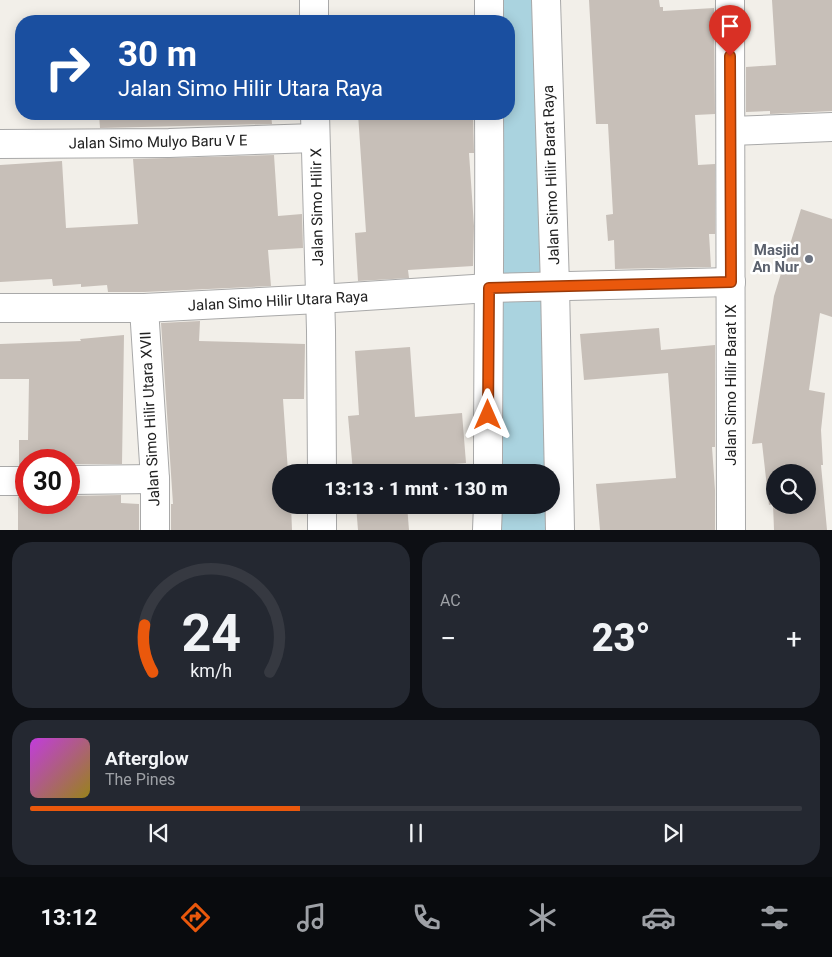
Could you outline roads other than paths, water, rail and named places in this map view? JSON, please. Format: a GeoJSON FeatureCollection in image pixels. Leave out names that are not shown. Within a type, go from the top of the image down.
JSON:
{"type":"FeatureCollection","features":[{"type":"Feature","properties":{"kind":"street"},"geometry":{"type":"LineString","coordinates":[[314,0],[314,15]]}},
{"type":"Feature","properties":{"kind":"street"},"geometry":{"type":"LineString","coordinates":[[489,0],[489,15]]}},
{"type":"Feature","properties":{"kind":"street","name":"Jalan Simo Hilir Barat Raya"},"geometry":{"type":"LineString","coordinates":[[546,0],[548,286],[560,530]]}},
{"type":"Feature","properties":{"kind":"street","name":"Jalan Simo Hilir Barat IX"},"geometry":{"type":"LineString","coordinates":[[730,0],[731,530]]}},
{"type":"Feature","properties":{"kind":"street"},"geometry":{"type":"LineString","coordinates":[[488,464],[496,288],[489,120]]}},
{"type":"Feature","properties":{"kind":"street","name":"Jalan Simo Mulyo Baru V E"},"geometry":{"type":"LineString","coordinates":[[0,144],[169,144],[315,126]]}},
{"type":"Feature","properties":{"kind":"street","name":"Jalan Simo Hilir X"},"geometry":{"type":"LineString","coordinates":[[315,126],[322,464]]}},
{"type":"Feature","properties":{"kind":"street"},"geometry":{"type":"LineString","coordinates":[[731,131],[832,127]]}},
{"type":"Feature","properties":{"kind":"street","name":"Jalan Simo Hilir Utara Raya"},"geometry":{"type":"LineString","coordinates":[[0,308],[144,308],[496,288],[731,282]]}},
{"type":"Feature","properties":{"kind":"street","name":"Jalan Simo Hilir Utara XVII"},"geometry":{"type":"LineString","coordinates":[[144,308],[155,479],[156,530]]}},
{"type":"Feature","properties":{"kind":"street"},"geometry":{"type":"LineString","coordinates":[[80,480],[155,479]]}},
{"type":"Feature","properties":{"kind":"street"},"geometry":{"type":"LineString","coordinates":[[0,481],[15,481]]}},
{"type":"Feature","properties":{"kind":"street"},"geometry":{"type":"LineString","coordinates":[[322,514],[322,530]]}},
{"type":"Feature","properties":{"kind":"street"},"geometry":{"type":"LineString","coordinates":[[488,514],[488,530]]}},
{"type":"Feature","properties":{"kind":"waterway"},"geometry":{"type":"LineString","coordinates":[[522,464],[520,435],[528,0]]}},
{"type":"Feature","properties":{"kind":"waterway"},"geometry":{"type":"LineString","coordinates":[[523,514],[524,530]]}},
{"type":"Feature","properties":{"kind":"place","name":"Masjid An Nur"},"geometry":{"type":"Point","coordinates":[809,259]}}]}
